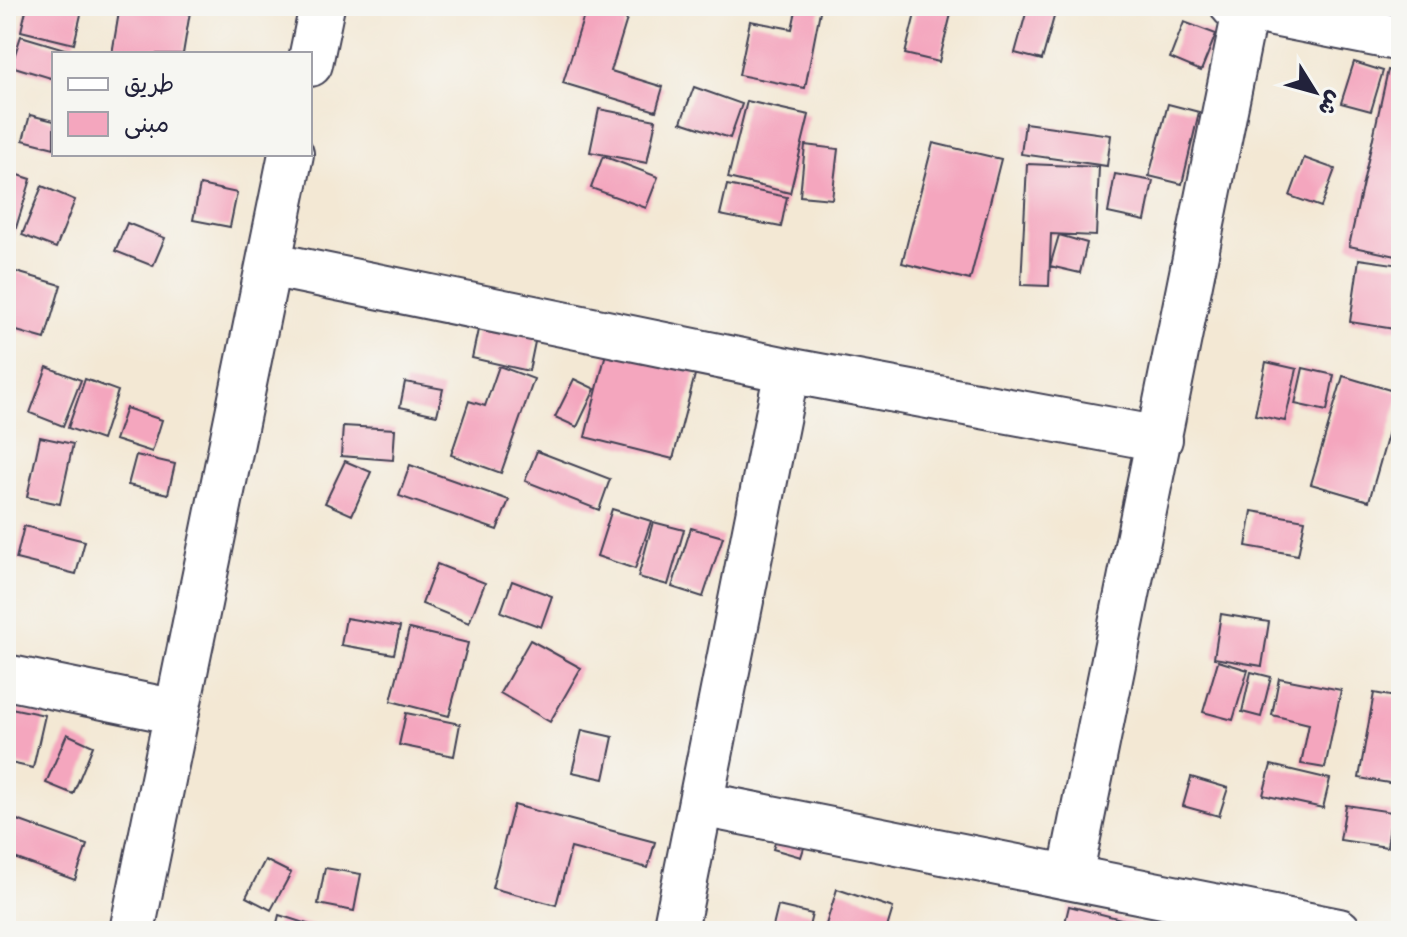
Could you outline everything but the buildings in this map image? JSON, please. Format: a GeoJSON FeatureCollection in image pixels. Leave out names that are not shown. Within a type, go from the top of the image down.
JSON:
{"type":"FeatureCollection","features":[{"type":"Feature","properties":{"kind":"street"},"geometry":{"type":"LineString","coordinates":[[312,54],[322,6]]}},
{"type":"Feature","properties":{"kind":"street"},"geometry":{"type":"LineString","coordinates":[[1070,877],[1160,439],[1242,7],[1401,39]]}},
{"type":"Feature","properties":{"kind":"street"},"geometry":{"type":"LineString","coordinates":[[132,931],[291,156]]}},
{"type":"Feature","properties":{"kind":"street"},"geometry":{"type":"LineString","coordinates":[[269,264],[787,370],[1160,439]]}},
{"type":"Feature","properties":{"kind":"street"},"geometry":{"type":"LineString","coordinates":[[675,931],[787,370]]}},
{"type":"Feature","properties":{"kind":"street"},"geometry":{"type":"LineString","coordinates":[[6,677],[177,712]]}},
{"type":"Feature","properties":{"kind":"street"},"geometry":{"type":"LineString","coordinates":[[701,804],[1339,931]]}}]}
